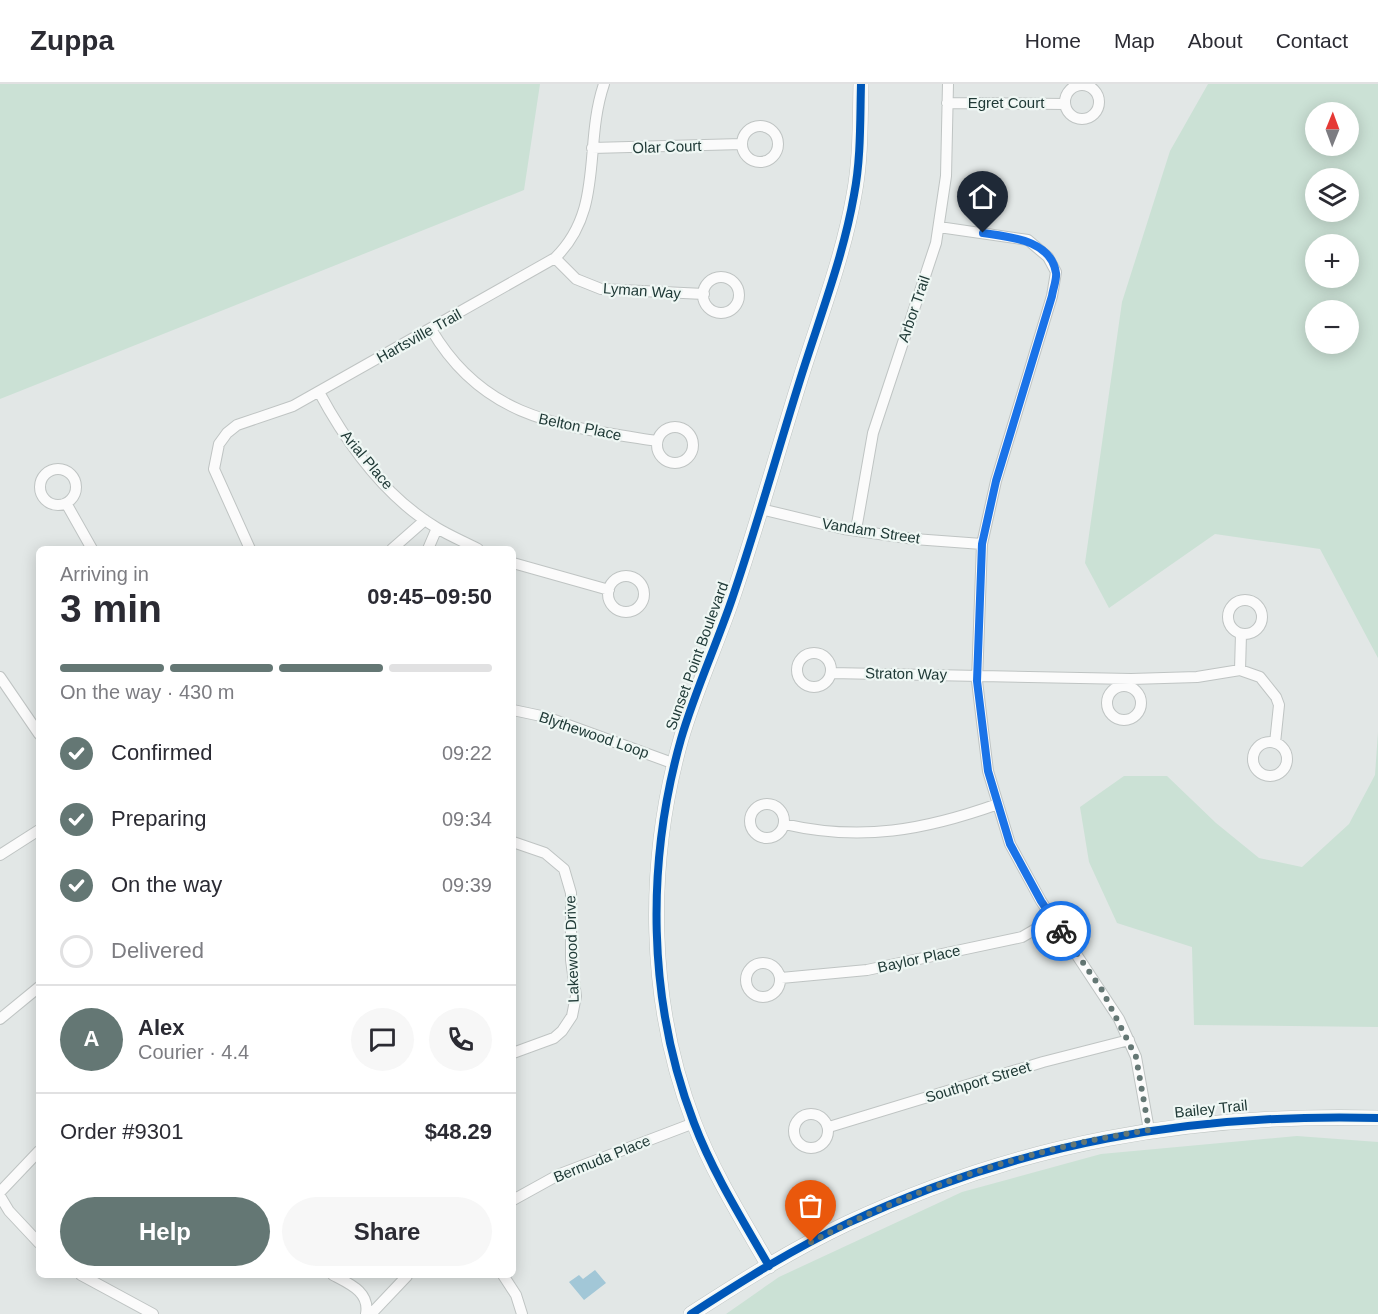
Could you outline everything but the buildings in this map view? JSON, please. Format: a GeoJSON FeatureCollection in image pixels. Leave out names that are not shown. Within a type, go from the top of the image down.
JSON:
{"type":"FeatureCollection","features":[{"type":"Feature","properties":{"kind":"street","name":"Hartsville Trail"},"geometry":{"type":"LineString","coordinates":[[249,546],[214,469],[219,444],[237,425],[272,415],[319,392],[555,258],[570,243],[584,215],[598,102],[604,84]]}},
{"type":"Feature","properties":{"kind":"street","name":"Sunset Point Boulevard"},"geometry":{"type":"LineString","coordinates":[[769,1266],[722,1183],[693,1123],[669,1032],[656,926],[662,830],[682,737],[731,603],[848,221],[858,162],[861,84]]}},
{"type":"Feature","properties":{"kind":"street","name":"Arbor Trail"},"geometry":{"type":"LineString","coordinates":[[856,530],[873,433],[936,243],[946,176],[948,84]]}},
{"type":"Feature","properties":{"kind":"street","name":"Egret Court"},"geometry":{"type":"LineString","coordinates":[[947,103],[1065,104]]}},
{"type":"Feature","properties":{"kind":"street","name":"Olar Court"},"geometry":{"type":"LineString","coordinates":[[592,148],[742,144]]}},
{"type":"Feature","properties":{"kind":"street"},"geometry":{"type":"LineString","coordinates":[[939,227],[1028,240],[1048,257],[1056,273],[1052,296],[996,481],[982,544],[977,676],[988,771],[1010,844],[1053,919],[1102,990],[1128,1040],[1136,1057],[1149,1130]]}},
{"type":"Feature","properties":{"kind":"street","name":"Lyman Way"},"geometry":{"type":"LineString","coordinates":[[555,258],[576,279],[601,289],[704,294]]}},
{"type":"Feature","properties":{"kind":"street","name":"Belton Place"},"geometry":{"type":"LineString","coordinates":[[431,329],[442,347],[474,383],[518,411],[541,420],[573,428],[657,441]]}},
{"type":"Feature","properties":{"kind":"street","name":"Arial Place"},"geometry":{"type":"LineString","coordinates":[[319,392],[354,450],[385,484],[425,520],[472,546]]}},
{"type":"Feature","properties":{"kind":"street"},"geometry":{"type":"LineString","coordinates":[[66,503],[90,546]]}},
{"type":"Feature","properties":{"kind":"street","name":"Vandam Street"},"geometry":{"type":"LineString","coordinates":[[761,509],[856,530],[914,539],[982,544]]}},
{"type":"Feature","properties":{"kind":"street"},"geometry":{"type":"LineString","coordinates":[[395,546],[425,520]]}},
{"type":"Feature","properties":{"kind":"street"},"geometry":{"type":"LineString","coordinates":[[429,546],[437,528]]}},
{"type":"Feature","properties":{"kind":"street"},"geometry":{"type":"LineString","coordinates":[[516,564],[609,590]]}},
{"type":"Feature","properties":{"kind":"street"},"geometry":{"type":"LineString","coordinates":[[1241,634],[1240,670],[1260,677],[1276,697],[1279,705],[1275,742]]}},
{"type":"Feature","properties":{"kind":"street","name":"Straton Way"},"geometry":{"type":"LineString","coordinates":[[831,673],[1124,682],[1197,677],[1240,670]]}},
{"type":"Feature","properties":{"kind":"street"},"geometry":{"type":"LineString","coordinates":[[0,678],[36,730]]}},
{"type":"Feature","properties":{"kind":"street","name":"Blythewood Loop"},"geometry":{"type":"LineString","coordinates":[[516,711],[546,717],[675,764]]}},
{"type":"Feature","properties":{"kind":"street"},"geometry":{"type":"LineString","coordinates":[[784,824],[810,830],[853,834],[906,830],[960,817],[998,804]]}},
{"type":"Feature","properties":{"kind":"street"},"geometry":{"type":"LineString","coordinates":[[0,855],[36,832]]}},
{"type":"Feature","properties":{"kind":"street","name":"Lakewood Drive"},"geometry":{"type":"LineString","coordinates":[[516,843],[545,853],[564,869],[571,893],[571,960],[576,996],[572,1016],[562,1031],[554,1038],[516,1052]]}},
{"type":"Feature","properties":{"kind":"street","name":"Baylor Place"},"geometry":{"type":"LineString","coordinates":[[781,978],[867,970],[1022,937],[1053,919]]}},
{"type":"Feature","properties":{"kind":"street"},"geometry":{"type":"LineString","coordinates":[[0,1019],[36,989]]}},
{"type":"Feature","properties":{"kind":"street","name":"Southport Street"},"geometry":{"type":"LineString","coordinates":[[829,1127],[1042,1062],[1128,1040]]}},
{"type":"Feature","properties":{"kind":"street","name":"Bailey Trail"},"geometry":{"type":"LineString","coordinates":[[691,1314],[769,1266],[847,1223],[953,1179],[1065,1147],[1149,1130],[1242,1119],[1378,1118]]}},
{"type":"Feature","properties":{"kind":"street","name":"Bermuda Place"},"geometry":{"type":"LineString","coordinates":[[516,1198],[560,1174],[693,1123]]}},
{"type":"Feature","properties":{"kind":"street"},"geometry":{"type":"LineString","coordinates":[[36,1154],[0,1194],[9,1211],[36,1240]]}},
{"type":"Feature","properties":{"kind":"street"},"geometry":{"type":"LineString","coordinates":[[87,1278],[153,1314]]}},
{"type":"Feature","properties":{"kind":"street"},"geometry":{"type":"LineString","coordinates":[[338,1278],[362,1293],[369,1314]]}},
{"type":"Feature","properties":{"kind":"street"},"geometry":{"type":"LineString","coordinates":[[369,1314],[405,1278]]}},
{"type":"Feature","properties":{"kind":"street"},"geometry":{"type":"LineString","coordinates":[[504,1278],[516,1295],[522,1314]]}},
{"type":"Feature","properties":{"kind":"green space"},"geometry":{"type":"Polygon","coordinates":[[[0,84],[540,84],[524,190],[0,399],[0,84]]]}},
{"type":"Feature","properties":{"kind":"green space"},"geometry":{"type":"Polygon","coordinates":[[[1208,84],[1378,84],[1378,658],[1320,549],[1215,534],[1109,608],[1085,563],[1122,302],[1170,151],[1208,84]]]}},
{"type":"Feature","properties":{"kind":"green space"},"geometry":{"type":"Polygon","coordinates":[[[1378,732],[1378,1027],[1194,1025],[1192,947],[1117,923],[1089,862],[1080,807],[1124,776],[1167,776],[1216,823],[1259,858],[1302,867],[1349,824],[1375,775],[1378,732]]]}},
{"type":"Feature","properties":{"kind":"green space"},"geometry":{"type":"Polygon","coordinates":[[[1297,1136],[1378,1142],[1378,1314],[726,1314],[779,1277],[962,1192],[1101,1154],[1297,1136]]]}},
{"type":"Feature","properties":{"kind":"water"},"geometry":{"type":"Polygon","coordinates":[[[595,1270],[606,1283],[584,1300],[569,1282],[579,1275],[583,1279],[595,1270]]]}},
{"type":"Feature","properties":{"kind":"cycle path"},"geometry":{"type":"LineString","coordinates":[[769,1266],[710,1160],[694,1123],[679,1077],[667,1029],[660,981],[657,883],[662,834],[681,739],[741,572],[844,242],[858,168],[861,84]]}},
{"type":"Feature","properties":{"kind":"cycle path"},"geometry":{"type":"LineString","coordinates":[[691,1314],[768,1266],[848,1223],[912,1195],[977,1172],[1042,1153],[1173,1128],[1240,1121],[1378,1118]]}},
{"type":"Feature","properties":{"kind":"way so far"},"geometry":{"type":"LineString","coordinates":[[811,1242],[847,1223],[953,1179],[1076,1144],[1149,1130],[1136,1057],[1119,1019],[1102,990],[1061,931]]}},
{"type":"Feature","properties":{"kind":"route"},"geometry":{"type":"LineString","coordinates":[[983,233],[1028,240],[1048,257],[1056,273],[1052,296],[996,481],[982,544],[977,681],[988,771],[1010,844],[1041,901],[1061,931]]}}]}
